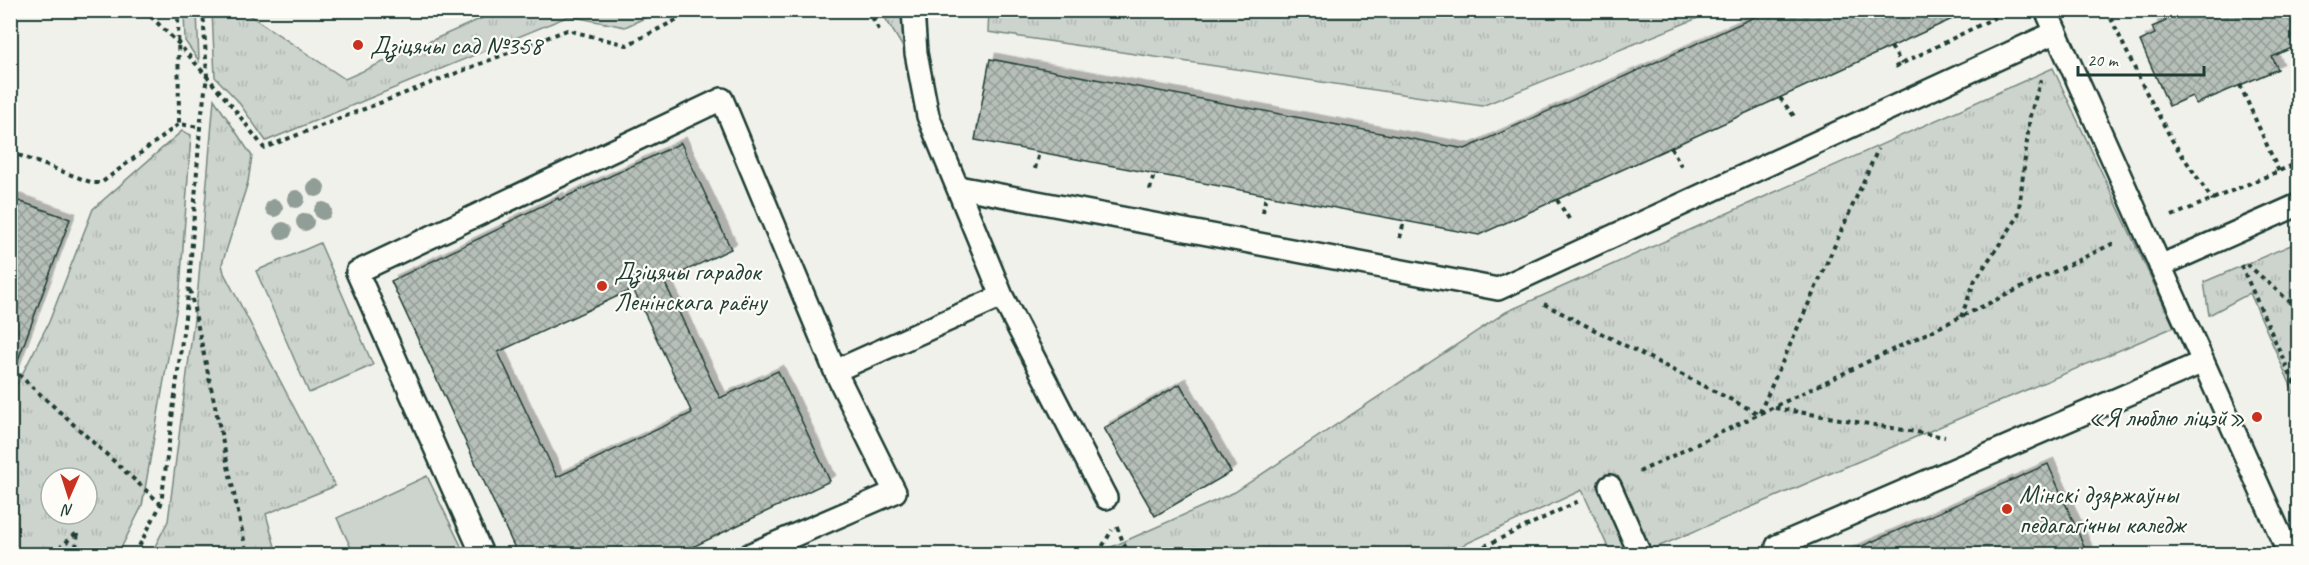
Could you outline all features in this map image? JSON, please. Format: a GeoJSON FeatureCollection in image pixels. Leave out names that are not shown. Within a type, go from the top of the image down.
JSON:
{"type":"FeatureCollection","features":[{"type":"Feature","properties":{"kind":"lane"},"geometry":{"type":"LineString","coordinates":[[913,10],[916,53],[928,116],[1002,296],[1107,498]]}},
{"type":"Feature","properties":{"kind":"lane"},"geometry":{"type":"LineString","coordinates":[[2046,10],[2289,555]]}},
{"type":"Feature","properties":{"kind":"lane"},"geometry":{"type":"LineString","coordinates":[[958,187],[1498,289],[2056,32]]}},
{"type":"Feature","properties":{"kind":"lane"},"geometry":{"type":"LineString","coordinates":[[482,555],[357,272],[722,99],[835,371],[895,492],[751,555]]}},
{"type":"Feature","properties":{"kind":"lane"},"geometry":{"type":"LineString","coordinates":[[2160,266],[2298,205]]}},
{"type":"Feature","properties":{"kind":"lane"},"geometry":{"type":"LineString","coordinates":[[835,371],[1002,296]]}},
{"type":"Feature","properties":{"kind":"lane"},"geometry":{"type":"LineString","coordinates":[[1781,555],[1777,546],[2203,362]]}},
{"type":"Feature","properties":{"kind":"lane"},"geometry":{"type":"LineString","coordinates":[[1610,486],[1640,555]]}},
{"type":"Feature","properties":{"kind":"path"},"geometry":{"type":"LineString","coordinates":[[144,10],[179,44],[207,76],[264,148],[567,30],[627,45],[696,10]]}},
{"type":"Feature","properties":{"kind":"path"},"geometry":{"type":"LineString","coordinates":[[178,10],[179,124]]}},
{"type":"Feature","properties":{"kind":"path"},"geometry":{"type":"LineString","coordinates":[[135,555],[161,504],[189,286],[200,127],[207,76],[203,10]]}},
{"type":"Feature","properties":{"kind":"path"},"geometry":{"type":"LineString","coordinates":[[1892,69],[2010,10]]}},
{"type":"Feature","properties":{"kind":"path"},"geometry":{"type":"LineString","coordinates":[[2107,10],[2144,88],[2172,140],[2212,200],[2228,235]]}},
{"type":"Feature","properties":{"kind":"path"},"geometry":{"type":"LineString","coordinates":[[1891,47],[1902,64]]}},
{"type":"Feature","properties":{"kind":"path"},"geometry":{"type":"LineString","coordinates":[[2240,85],[2279,172]]}},
{"type":"Feature","properties":{"kind":"path"},"geometry":{"type":"LineString","coordinates":[[1780,98],[1794,116]]}},
{"type":"Feature","properties":{"kind":"path"},"geometry":{"type":"LineString","coordinates":[[1759,414],[1898,105]]}},
{"type":"Feature","properties":{"kind":"path"},"geometry":{"type":"LineString","coordinates":[[1784,121],[1803,111]]}},
{"type":"Feature","properties":{"kind":"path"},"geometry":{"type":"LineString","coordinates":[[1961,317],[1975,280],[2018,217],[2030,116]]}},
{"type":"Feature","properties":{"kind":"path"},"geometry":{"type":"LineString","coordinates":[[10,152],[93,183],[101,183],[179,124],[200,127]]}},
{"type":"Feature","properties":{"kind":"path"},"geometry":{"type":"LineString","coordinates":[[1671,147],[1683,171]]}},
{"type":"Feature","properties":{"kind":"path"},"geometry":{"type":"LineString","coordinates":[[1033,177],[1039,152]]}},
{"type":"Feature","properties":{"kind":"path"},"geometry":{"type":"LineString","coordinates":[[1468,555],[2143,228],[2298,163]]}},
{"type":"Feature","properties":{"kind":"path"},"geometry":{"type":"LineString","coordinates":[[1148,200],[1154,173]]}},
{"type":"Feature","properties":{"kind":"path"},"geometry":{"type":"LineString","coordinates":[[1261,222],[1266,195]]}},
{"type":"Feature","properties":{"kind":"path"},"geometry":{"type":"LineString","coordinates":[[1557,200],[1572,225]]}},
{"type":"Feature","properties":{"kind":"path"},"geometry":{"type":"LineString","coordinates":[[2298,309],[2237,255],[2298,392]]}},
{"type":"Feature","properties":{"kind":"path"},"geometry":{"type":"LineString","coordinates":[[189,286],[247,555]]}},
{"type":"Feature","properties":{"kind":"path"},"geometry":{"type":"LineString","coordinates":[[1507,286],[1759,414]]}},
{"type":"Feature","properties":{"kind":"path"},"geometry":{"type":"LineString","coordinates":[[10,371],[18,374],[161,504]]}},
{"type":"Feature","properties":{"kind":"path"},"geometry":{"type":"LineString","coordinates":[[1774,408],[1955,438]]}},
{"type":"Feature","properties":{"kind":"path"},"geometry":{"type":"LineString","coordinates":[[1098,555],[1115,524]]}},
{"type":"Feature","properties":{"kind":"path"},"geometry":{"type":"LineString","coordinates":[[52,555],[78,531],[75,555]]}},
{"type":"Feature","properties":{"kind":"green space"},"geometry":{"type":"Polygon","coordinates":[[[989,10],[1715,11],[1482,106],[988,32],[989,10]]]}},
{"type":"Feature","properties":{"kind":"green space"},"geometry":{"type":"Polygon","coordinates":[[[184,11],[197,11],[199,61],[185,41],[184,11]]]}},
{"type":"Feature","properties":{"kind":"green space"},"geometry":{"type":"Polygon","coordinates":[[[212,11],[243,11],[345,79],[498,11],[660,11],[625,27],[569,16],[266,141],[237,100],[215,77],[212,11]]]}},
{"type":"Feature","properties":{"kind":"green space"},"geometry":{"type":"Polygon","coordinates":[[[881,11],[904,11],[904,49],[881,11]]]}},
{"type":"Feature","properties":{"kind":"green space"},"geometry":{"type":"Polygon","coordinates":[[[2053,68],[2174,327],[1641,554],[1611,554],[1582,490],[1444,554],[1096,554],[1235,492],[1506,312],[2053,68]]]}},
{"type":"Feature","properties":{"kind":"green space"},"geometry":{"type":"Polygon","coordinates":[[[214,99],[252,156],[248,182],[222,264],[224,273],[335,486],[266,514],[277,554],[151,554],[168,521],[198,288],[214,99]]]}},
{"type":"Feature","properties":{"kind":"green space"},"geometry":{"type":"Polygon","coordinates":[[[182,131],[191,135],[180,289],[142,506],[118,554],[11,554],[11,396],[49,322],[93,209],[182,131]]]}},
{"type":"Feature","properties":{"kind":"green space"},"geometry":{"type":"Polygon","coordinates":[[[2298,242],[2298,402],[2250,293],[2209,315],[2204,282],[2298,242]]]}},
{"type":"Feature","properties":{"kind":"green space"},"geometry":{"type":"Polygon","coordinates":[[[320,243],[373,365],[309,393],[256,271],[320,243]]]}},
{"type":"Feature","properties":{"kind":"green space"},"geometry":{"type":"Polygon","coordinates":[[[427,476],[465,554],[354,554],[337,518],[427,476]]]}},
{"type":"Feature","properties":{"kind":"building"},"geometry":{"type":"Polygon","coordinates":[[[1770,10],[1972,10],[1479,235],[975,140],[990,59],[1465,149],[1770,10]]]}},
{"type":"Feature","properties":{"kind":"building"},"geometry":{"type":"Polygon","coordinates":[[[2162,10],[2298,10],[2298,45],[2272,57],[2278,69],[2196,104],[2192,96],[2169,106],[2140,41],[2155,34],[2152,27],[2166,21],[2162,10]]]}},
{"type":"Feature","properties":{"kind":"building"},"geometry":{"type":"Polygon","coordinates":[[[681,143],[731,249],[664,281],[720,398],[778,371],[830,481],[676,555],[518,555],[391,281],[505,226],[504,224],[558,198],[559,200],[681,143]],[[633,289],[498,352],[557,477],[692,413],[633,289]]]}},
{"type":"Feature","properties":{"kind":"building"},"geometry":{"type":"Polygon","coordinates":[[[10,198],[70,219],[14,371],[10,370],[10,198]]]}},
{"type":"Feature","properties":{"kind":"building"},"geometry":{"type":"Polygon","coordinates":[[[1180,384],[1231,472],[1155,516],[1104,428],[1180,384]]]}},
{"type":"Feature","properties":{"kind":"building","name":"Мінскі дзяржаўны педагагічны каледж"},"geometry":{"type":"Polygon","coordinates":[[[2048,464],[2088,555],[1842,555],[2048,464]]]}},
{"type":"Feature","properties":{"kind":"place","name":"Дзіцячы сад №358"},"geometry":{"type":"Point","coordinates":[358,45]}},
{"type":"Feature","properties":{"kind":"place","name":"Дзіцячы гарадок Ленінскага раёну"},"geometry":{"type":"Point","coordinates":[602,286]}},
{"type":"Feature","properties":{"kind":"place","name":"«Я люблю ліцэй»"},"geometry":{"type":"Point","coordinates":[2257,417]}},
{"type":"Feature","properties":{"kind":"place","name":"Мінскі дзяржаўны педагагічны каледж"},"geometry":{"type":"Point","coordinates":[2007,509]}}]}
